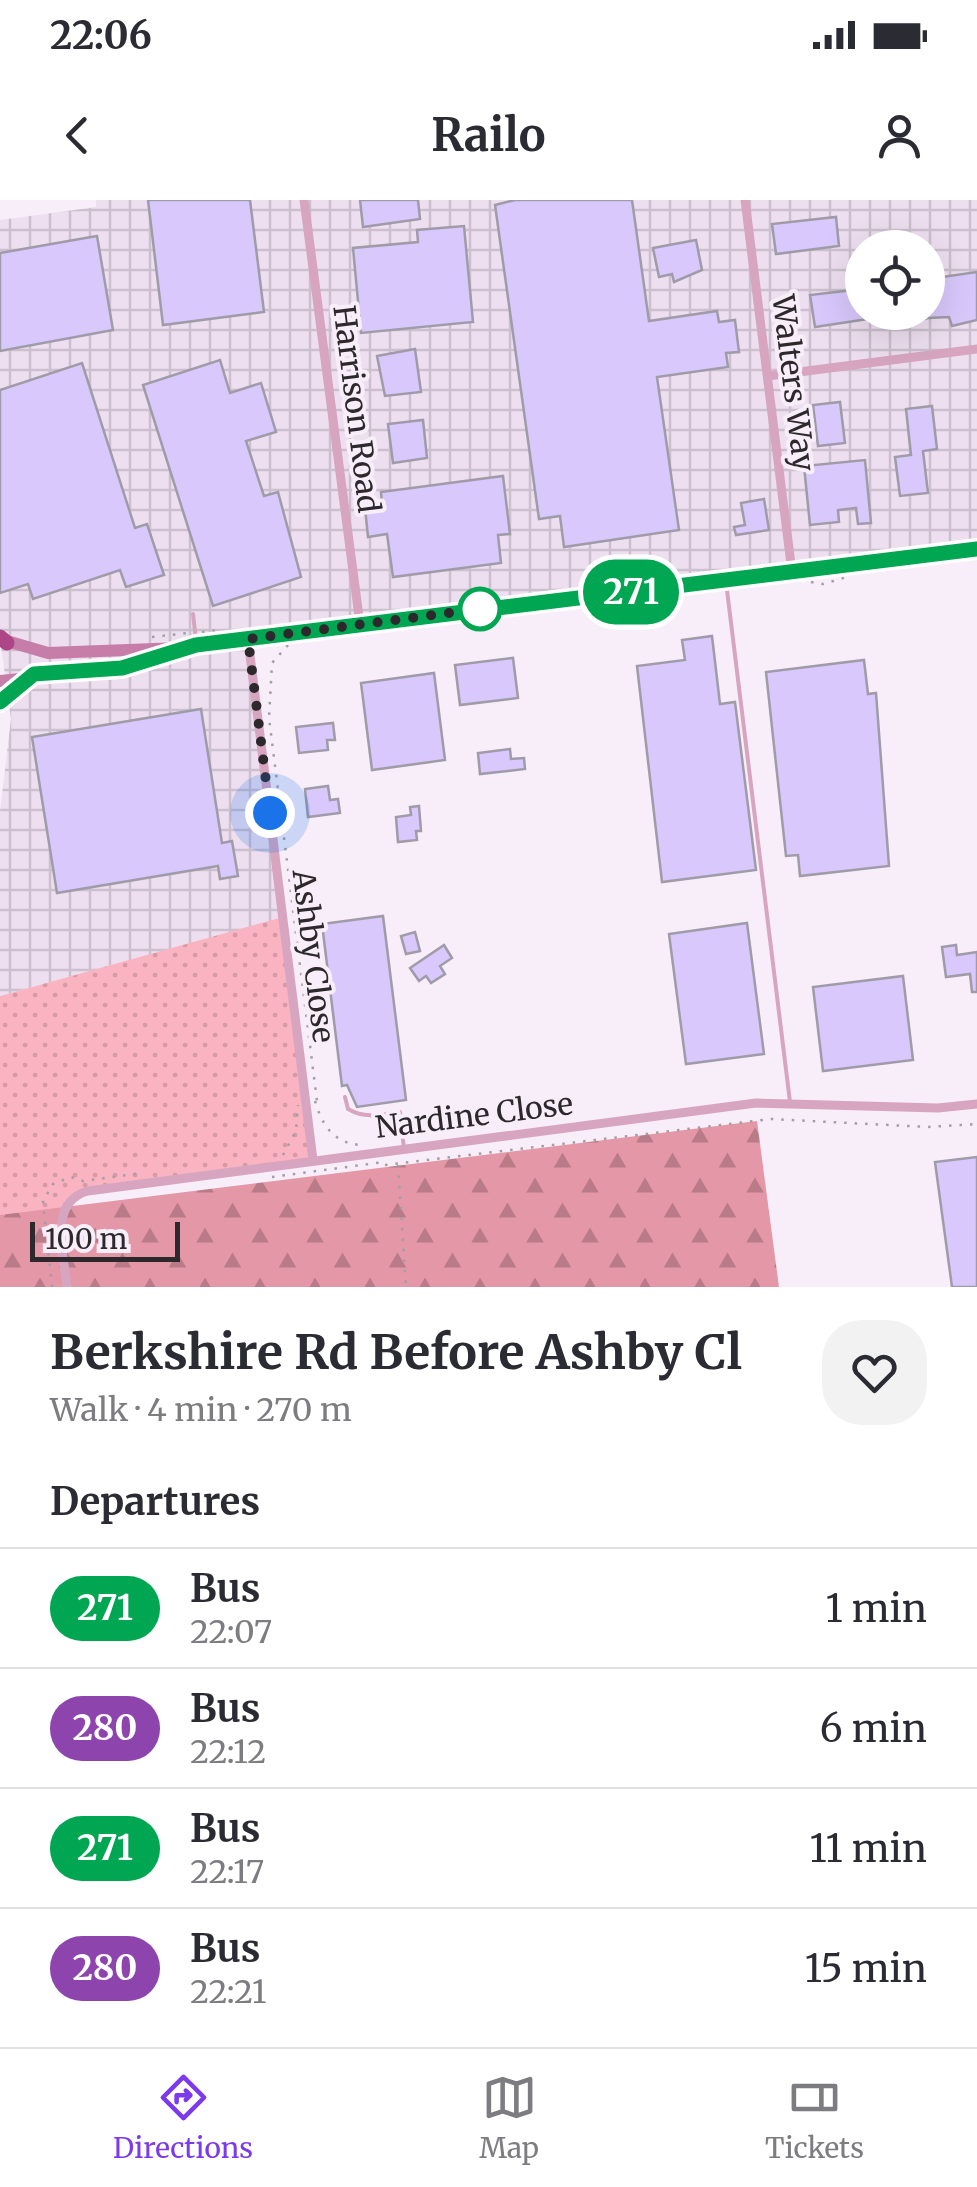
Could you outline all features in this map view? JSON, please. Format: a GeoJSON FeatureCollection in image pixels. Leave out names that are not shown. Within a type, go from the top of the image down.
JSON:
{"type":"FeatureCollection","features":[{"type":"Feature","properties":{"kind":"main road"},"geometry":{"type":"LineString","coordinates":[[2,639],[59,654],[192,646],[977,549]]}},
{"type":"Feature","properties":{"kind":"main road"},"geometry":{"type":"LineString","coordinates":[[0,681],[34,674],[122,668],[192,646]]}},
{"type":"Feature","properties":{"kind":"main road"},"geometry":{"type":"LineString","coordinates":[[0,702],[34,674]]}},
{"type":"Feature","properties":{"kind":"street","name":"Harrison Road"},"geometry":{"type":"LineString","coordinates":[[304,200],[360,624]]}},
{"type":"Feature","properties":{"kind":"street","name":"Walters Way"},"geometry":{"type":"LineString","coordinates":[[745,200],[792,572]]}},
{"type":"Feature","properties":{"kind":"street"},"geometry":{"type":"LineString","coordinates":[[768,376],[977,349]]}},
{"type":"Feature","properties":{"kind":"street","name":"Ashby Close"},"geometry":{"type":"LineString","coordinates":[[248,639],[311,1102],[312,1160]]}},
{"type":"Feature","properties":{"kind":"street","name":"Nardine Close"},"geometry":{"type":"LineString","coordinates":[[66,1287],[61,1216],[75,1196],[312,1160],[790,1102],[938,1108],[977,1104]]}},
{"type":"Feature","properties":{"kind":"lane"},"geometry":{"type":"LineString","coordinates":[[726,582],[790,1102]]}},
{"type":"Feature","properties":{"kind":"lane"},"geometry":{"type":"LineString","coordinates":[[192,614],[192,646]]}},
{"type":"Feature","properties":{"kind":"lane"},"geometry":{"type":"LineString","coordinates":[[344,1097],[348,1109],[355,1113],[370,1116],[400,1112],[404,1149]]}},
{"type":"Feature","properties":{"kind":"path"},"geometry":{"type":"LineString","coordinates":[[293,642],[272,663],[269,718],[311,1102],[334,1137],[348,1144],[383,1146],[384,1165]]}},
{"type":"Feature","properties":{"kind":"path"},"geometry":{"type":"LineString","coordinates":[[311,1102],[296,1105],[296,1131],[289,1149],[282,1156],[270,1158],[273,1179],[771,1119],[928,1127],[977,1124]]}},
{"type":"Feature","properties":{"kind":"path"},"geometry":{"type":"LineString","coordinates":[[398,1163],[406,1287]]}},
{"type":"Feature","properties":{"kind":"shaded area"},"geometry":{"type":"Polygon","coordinates":[[[96,200],[977,200],[977,556],[250,645],[284,918],[0,996],[0,811],[11,719],[0,639],[0,220],[96,207],[96,200]]]}},
{"type":"Feature","properties":{"kind":"shaded area"},"geometry":{"type":"Polygon","coordinates":[[[283,917],[313,1160],[88,1191],[63,1210],[0,1227],[0,996],[283,917]]]}},
{"type":"Feature","properties":{"kind":"green space"},"geometry":{"type":"Polygon","coordinates":[[[757,1121],[779,1287],[0,1287],[0,1215],[757,1121]]]}},
{"type":"Feature","properties":{"kind":"building"},"geometry":{"type":"Polygon","coordinates":[[[148,200],[250,200],[264,312],[163,325],[148,200]]]}},
{"type":"Feature","properties":{"kind":"building"},"geometry":{"type":"Polygon","coordinates":[[[360,200],[418,200],[420,219],[363,227],[360,200]]]}},
{"type":"Feature","properties":{"kind":"building"},"geometry":{"type":"Polygon","coordinates":[[[515,200],[632,200],[649,321],[717,311],[719,322],[735,320],[739,352],[726,353],[728,367],[657,377],[679,530],[564,547],[560,516],[539,519],[495,205],[515,200]]]}},
{"type":"Feature","properties":{"kind":"building"},"geometry":{"type":"Polygon","coordinates":[[[836,217],[839,246],[776,254],[772,224],[836,217]]]}},
{"type":"Feature","properties":{"kind":"building"},"geometry":{"type":"Polygon","coordinates":[[[464,226],[473,322],[361,333],[353,248],[418,242],[417,230],[464,226]]]}},
{"type":"Feature","properties":{"kind":"building"},"geometry":{"type":"Polygon","coordinates":[[[97,236],[113,330],[0,351],[0,253],[97,236]]]}},
{"type":"Feature","properties":{"kind":"building"},"geometry":{"type":"Polygon","coordinates":[[[696,240],[702,270],[674,282],[672,274],[659,277],[653,248],[696,240]]]}},
{"type":"Feature","properties":{"kind":"building"},"geometry":{"type":"Polygon","coordinates":[[[977,272],[977,320],[952,326],[949,317],[945,317],[945,277],[977,272]]]}},
{"type":"Feature","properties":{"kind":"building"},"geometry":{"type":"Polygon","coordinates":[[[845,291],[845,322],[815,327],[810,295],[845,291]]]}},
{"type":"Feature","properties":{"kind":"building"},"geometry":{"type":"Polygon","coordinates":[[[415,349],[421,392],[385,396],[377,356],[415,349]]]}},
{"type":"Feature","properties":{"kind":"building"},"geometry":{"type":"Polygon","coordinates":[[[220,360],[230,393],[261,383],[276,432],[246,441],[264,496],[278,492],[301,577],[213,606],[143,385],[220,360]]]}},
{"type":"Feature","properties":{"kind":"building"},"geometry":{"type":"Polygon","coordinates":[[[82,363],[135,528],[147,524],[164,575],[126,587],[120,570],[33,599],[28,584],[0,593],[0,390],[82,363]]]}},
{"type":"Feature","properties":{"kind":"building"},"geometry":{"type":"Polygon","coordinates":[[[840,402],[845,443],[818,446],[813,405],[840,402]]]}},
{"type":"Feature","properties":{"kind":"building"},"geometry":{"type":"Polygon","coordinates":[[[932,406],[937,449],[923,451],[928,493],[900,496],[895,457],[911,455],[906,409],[932,406]]]}},
{"type":"Feature","properties":{"kind":"building"},"geometry":{"type":"Polygon","coordinates":[[[423,420],[427,458],[393,463],[388,424],[423,420]]]}},
{"type":"Feature","properties":{"kind":"building"},"geometry":{"type":"Polygon","coordinates":[[[865,460],[871,523],[858,524],[856,508],[838,510],[839,522],[810,525],[804,466],[865,460]]]}},
{"type":"Feature","properties":{"kind":"building"},"geometry":{"type":"Polygon","coordinates":[[[503,476],[510,534],[498,535],[501,563],[393,577],[387,534],[368,537],[365,508],[382,505],[381,492],[503,476]]]}},
{"type":"Feature","properties":{"kind":"building"},"geometry":{"type":"Polygon","coordinates":[[[764,499],[769,530],[736,535],[734,527],[745,525],[741,503],[764,499]]]}},
{"type":"Feature","properties":{"kind":"building"},"geometry":{"type":"Polygon","coordinates":[[[712,636],[720,704],[735,702],[756,870],[662,882],[637,666],[685,660],[682,640],[712,636]]]}},
{"type":"Feature","properties":{"kind":"building"},"geometry":{"type":"Polygon","coordinates":[[[513,658],[518,698],[460,705],[455,665],[513,658]]]}},
{"type":"Feature","properties":{"kind":"building"},"geometry":{"type":"Polygon","coordinates":[[[864,660],[868,694],[876,693],[889,866],[800,876],[798,855],[786,856],[766,672],[864,660]]]}},
{"type":"Feature","properties":{"kind":"building"},"geometry":{"type":"Polygon","coordinates":[[[434,673],[445,760],[372,770],[361,683],[434,673]]]}},
{"type":"Feature","properties":{"kind":"building"},"geometry":{"type":"Polygon","coordinates":[[[201,709],[222,843],[232,841],[238,876],[220,879],[218,866],[57,893],[32,737],[201,709]]]}},
{"type":"Feature","properties":{"kind":"building"},"geometry":{"type":"Polygon","coordinates":[[[333,723],[335,740],[327,740],[328,750],[299,753],[296,727],[333,723]]]}},
{"type":"Feature","properties":{"kind":"building"},"geometry":{"type":"Polygon","coordinates":[[[510,749],[511,759],[524,758],[525,769],[480,774],[478,753],[510,749]]]}},
{"type":"Feature","properties":{"kind":"building"},"geometry":{"type":"Polygon","coordinates":[[[328,786],[330,800],[338,799],[340,813],[308,817],[305,789],[328,786]]]}},
{"type":"Feature","properties":{"kind":"building"},"geometry":{"type":"Polygon","coordinates":[[[419,806],[421,831],[416,831],[417,840],[398,842],[396,817],[411,815],[410,807],[419,806]]]}},
{"type":"Feature","properties":{"kind":"building"},"geometry":{"type":"Polygon","coordinates":[[[383,916],[406,1100],[357,1107],[347,1085],[342,1086],[322,924],[383,916]]]}},
{"type":"Feature","properties":{"kind":"building"},"geometry":{"type":"Polygon","coordinates":[[[747,923],[764,1054],[686,1064],[669,934],[747,923]]]}},
{"type":"Feature","properties":{"kind":"building"},"geometry":{"type":"Polygon","coordinates":[[[415,932],[420,951],[406,954],[401,936],[415,932]]]}},
{"type":"Feature","properties":{"kind":"building"},"geometry":{"type":"Polygon","coordinates":[[[444,945],[452,958],[440,966],[445,974],[431,983],[426,976],[419,981],[410,968],[444,945]]]}},
{"type":"Feature","properties":{"kind":"building"},"geometry":{"type":"Polygon","coordinates":[[[956,945],[957,955],[977,952],[977,992],[972,992],[970,974],[946,977],[942,947],[956,945]]]}},
{"type":"Feature","properties":{"kind":"building"},"geometry":{"type":"Polygon","coordinates":[[[903,976],[913,1060],[823,1071],[813,987],[903,976]]]}},
{"type":"Feature","properties":{"kind":"building"},"geometry":{"type":"Polygon","coordinates":[[[977,1157],[977,1287],[952,1287],[935,1162],[977,1157]]]}},
{"type":"Feature","properties":{"kind":"bus line","name":"271"},"geometry":{"type":"LineString","coordinates":[[0,702],[34,674],[122,668],[196,645],[977,549]]}},
{"type":"Feature","properties":{"kind":"route"},"geometry":{"type":"LineString","coordinates":[[270,813],[248,639],[480,609]]}}]}
